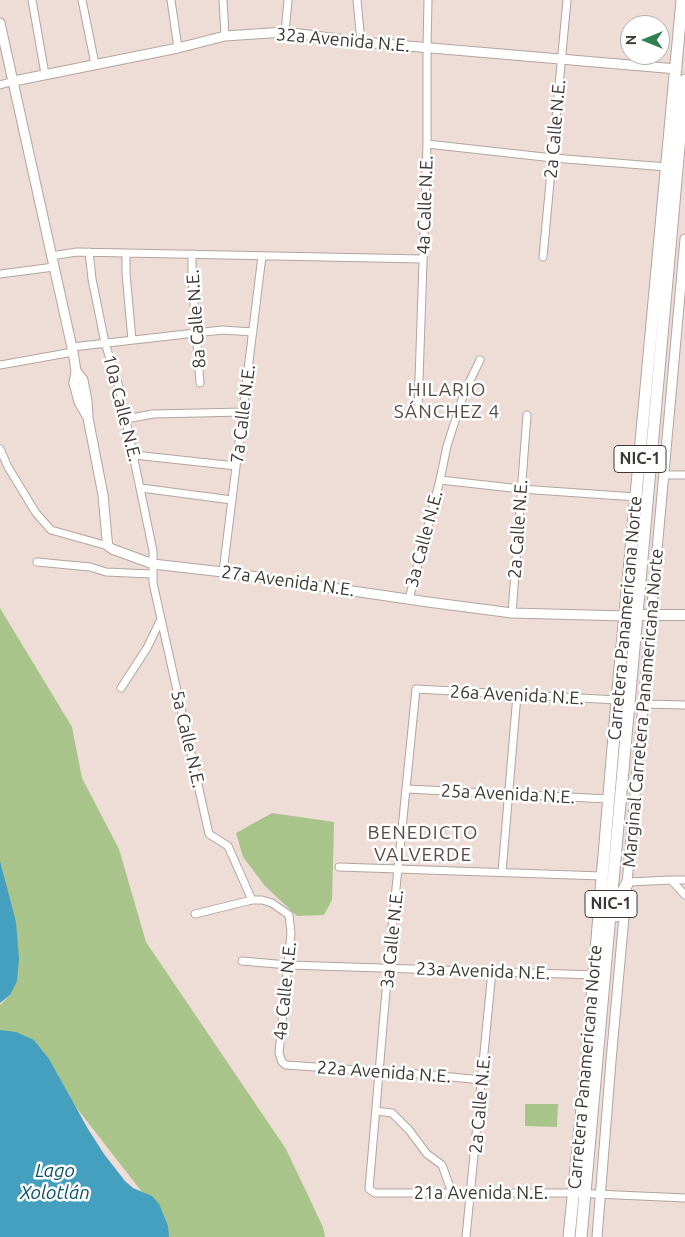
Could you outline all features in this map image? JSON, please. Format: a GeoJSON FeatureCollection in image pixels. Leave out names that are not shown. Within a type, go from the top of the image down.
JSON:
{"type":"FeatureCollection","features":[{"type":"Feature","properties":{"kind":"highway","name":"Carretera Panamericana Norte"},"geometry":{"type":"LineString","coordinates":[[569,1237],[580,1185],[581,1172],[576,1156],[600,976],[602,876],[617,700],[631,615],[636,497],[682,0]]}},
{"type":"Feature","properties":{"kind":"highway","name":"Carretera Panamericana Norte"},"geometry":{"type":"LineString","coordinates":[[581,1237],[582,1222],[579,1193],[631,615],[682,125],[685,80]]}},
{"type":"Feature","properties":{"kind":"highway"},"geometry":{"type":"LineString","coordinates":[[600,976],[612,958],[616,912],[628,882]]}},
{"type":"Feature","properties":{"kind":"main road"},"geometry":{"type":"LineString","coordinates":[[631,615],[685,615]]}},
{"type":"Feature","properties":{"kind":"street"},"geometry":{"type":"LineString","coordinates":[[32,0],[45,74]]}},
{"type":"Feature","properties":{"kind":"street"},"geometry":{"type":"LineString","coordinates":[[82,0],[95,64]]}},
{"type":"Feature","properties":{"kind":"street"},"geometry":{"type":"LineString","coordinates":[[171,0],[178,48]]}},
{"type":"Feature","properties":{"kind":"street"},"geometry":{"type":"LineString","coordinates":[[223,0],[225,36]]}},
{"type":"Feature","properties":{"kind":"street"},"geometry":{"type":"LineString","coordinates":[[285,32],[288,0]]}},
{"type":"Feature","properties":{"kind":"street"},"geometry":{"type":"LineString","coordinates":[[357,0],[361,42]]}},
{"type":"Feature","properties":{"kind":"street","name":"4a Calle N.E."},"geometry":{"type":"LineString","coordinates":[[418,409],[427,144],[428,0]]}},
{"type":"Feature","properties":{"kind":"street","name":"2a Calle N.E."},"geometry":{"type":"LineString","coordinates":[[543,257],[567,0]]}},
{"type":"Feature","properties":{"kind":"street"},"geometry":{"type":"LineString","coordinates":[[0,23],[73,350],[76,371],[83,380],[88,418],[103,495],[108,546]]}},
{"type":"Feature","properties":{"kind":"street","name":"32a Avenida N.E."},"geometry":{"type":"LineString","coordinates":[[14,81],[178,48],[225,36],[285,32],[361,42],[677,68]]}},
{"type":"Feature","properties":{"kind":"street"},"geometry":{"type":"LineString","coordinates":[[0,85],[14,81]]}},
{"type":"Feature","properties":{"kind":"street"},"geometry":{"type":"LineString","coordinates":[[427,144],[553,158],[667,167]]}},
{"type":"Feature","properties":{"kind":"street","name":"Marginal Carretera Panamericana Norte"},"geometry":{"type":"LineString","coordinates":[[597,1237],[611,1061],[685,239]]}},
{"type":"Feature","properties":{"kind":"street"},"geometry":{"type":"LineString","coordinates":[[51,256],[89,252],[423,259]]}},
{"type":"Feature","properties":{"kind":"street","name":"10a Calle N.E."},"geometry":{"type":"LineString","coordinates":[[89,252],[92,279],[106,343],[119,387],[141,488],[153,551],[153,564]]}},
{"type":"Feature","properties":{"kind":"street"},"geometry":{"type":"LineString","coordinates":[[126,253],[132,340]]}},
{"type":"Feature","properties":{"kind":"street","name":"8a Calle N.E."},"geometry":{"type":"LineString","coordinates":[[192,254],[200,384]]}},
{"type":"Feature","properties":{"kind":"street","name":"7a Calle N.E."},"geometry":{"type":"LineString","coordinates":[[223,572],[262,256]]}},
{"type":"Feature","properties":{"kind":"street"},"geometry":{"type":"LineString","coordinates":[[0,274],[54,267]]}},
{"type":"Feature","properties":{"kind":"street"},"geometry":{"type":"LineString","coordinates":[[0,365],[106,343],[222,330],[253,332]]}},
{"type":"Feature","properties":{"kind":"street","name":"3a Calle N.E."},"geometry":{"type":"LineString","coordinates":[[409,599],[447,446],[464,393],[480,360]]}},
{"type":"Feature","properties":{"kind":"street"},"geometry":{"type":"LineString","coordinates":[[126,419],[153,414],[243,412]]}},
{"type":"Feature","properties":{"kind":"street","name":"2a Calle N.E."},"geometry":{"type":"LineString","coordinates":[[512,613],[527,415]]}},
{"type":"Feature","properties":{"kind":"street","name":"27a Avenida N.E."},"geometry":{"type":"LineString","coordinates":[[0,449],[8,467],[36,513],[51,530],[108,546],[153,564],[223,572],[512,613],[631,615]]}},
{"type":"Feature","properties":{"kind":"street"},"geometry":{"type":"LineString","coordinates":[[134,455],[236,466]]}},
{"type":"Feature","properties":{"kind":"street"},"geometry":{"type":"LineString","coordinates":[[665,475],[685,476]]}},
{"type":"Feature","properties":{"kind":"street"},"geometry":{"type":"LineString","coordinates":[[440,480],[521,489],[636,497]]}},
{"type":"Feature","properties":{"kind":"street"},"geometry":{"type":"LineString","coordinates":[[141,488],[232,500]]}},
{"type":"Feature","properties":{"kind":"street"},"geometry":{"type":"LineString","coordinates":[[37,562],[90,567],[106,572],[151,574]]}},
{"type":"Feature","properties":{"kind":"street","name":"5a Calle N.E."},"geometry":{"type":"LineString","coordinates":[[153,564],[151,574],[160,620],[209,834],[228,846],[252,900]]}},
{"type":"Feature","properties":{"kind":"street"},"geometry":{"type":"LineString","coordinates":[[121,688],[147,648],[160,620]]}},
{"type":"Feature","properties":{"kind":"street","name":"3a Calle N.E."},"geometry":{"type":"LineString","coordinates":[[369,1189],[388,968],[416,690]]}},
{"type":"Feature","properties":{"kind":"street","name":"26a Avenida N.E."},"geometry":{"type":"LineString","coordinates":[[416,690],[617,700]]}},
{"type":"Feature","properties":{"kind":"street"},"geometry":{"type":"LineString","coordinates":[[502,872],[517,695]]}},
{"type":"Feature","properties":{"kind":"street"},"geometry":{"type":"LineString","coordinates":[[643,704],[685,705]]}},
{"type":"Feature","properties":{"kind":"street","name":"25a Avenida N.E."},"geometry":{"type":"LineString","coordinates":[[407,789],[609,799]]}},
{"type":"Feature","properties":{"kind":"street"},"geometry":{"type":"LineString","coordinates":[[338,866],[602,876]]}},
{"type":"Feature","properties":{"kind":"street"},"geometry":{"type":"LineString","coordinates":[[671,880],[685,895]]}},
{"type":"Feature","properties":{"kind":"street"},"geometry":{"type":"LineString","coordinates":[[628,882],[685,880]]}},
{"type":"Feature","properties":{"kind":"street"},"geometry":{"type":"LineString","coordinates":[[195,914],[252,900]]}},
{"type":"Feature","properties":{"kind":"street","name":"4a Calle N.E."},"geometry":{"type":"LineString","coordinates":[[252,900],[272,903],[288,915],[291,933],[279,1053],[282,1062],[286,1065]]}},
{"type":"Feature","properties":{"kind":"street","name":"23a Avenida N.E."},"geometry":{"type":"LineString","coordinates":[[242,961],[288,965],[600,976]]}},
{"type":"Feature","properties":{"kind":"street","name":"2a Calle N.E."},"geometry":{"type":"LineString","coordinates":[[466,1237],[492,971]]}},
{"type":"Feature","properties":{"kind":"street","name":"22a Avenida N.E."},"geometry":{"type":"LineString","coordinates":[[286,1065],[482,1080]]}},
{"type":"Feature","properties":{"kind":"street"},"geometry":{"type":"LineString","coordinates":[[376,1111],[392,1113],[409,1130],[427,1154],[442,1165],[452,1193]]}},
{"type":"Feature","properties":{"kind":"street","name":"21a Avenida N.E."},"geometry":{"type":"LineString","coordinates":[[369,1189],[375,1192],[579,1193],[685,1198]]}},
{"type":"Feature","properties":{"kind":"green space"},"geometry":{"type":"Polygon","coordinates":[[[0,608],[72,727],[82,778],[119,849],[146,942],[286,1149],[323,1227],[325,1237],[166,1237],[164,1216],[142,1192],[72,1102],[34,1040],[0,1030],[0,1005],[10,995],[0,869],[0,608]]]}},
{"type":"Feature","properties":{"kind":"green space"},"geometry":{"type":"Polygon","coordinates":[[[272,813],[334,822],[332,900],[324,915],[297,916],[265,886],[243,857],[236,833],[272,813]]]}},
{"type":"Feature","properties":{"kind":"green space"},"geometry":{"type":"Polygon","coordinates":[[[525,1104],[558,1104],[557,1127],[525,1126],[525,1104]]]}},
{"type":"Feature","properties":{"kind":"water"},"geometry":{"type":"Polygon","coordinates":[[[0,861],[16,922],[19,958],[17,981],[10,995],[0,1003],[0,861]]]}},
{"type":"Feature","properties":{"kind":"water","name":"Lago Xolotlán"},"geometry":{"type":"Polygon","coordinates":[[[0,1030],[16,1032],[34,1040],[49,1059],[104,1154],[125,1181],[133,1188],[152,1196],[159,1204],[168,1226],[169,1237],[0,1237],[0,1030]]]}},
{"type":"Feature","properties":{"kind":"district","name":"HILARIO SÁNCHEZ 4"},"geometry":{"type":"Point","coordinates":[447,401]}},
{"type":"Feature","properties":{"kind":"district","name":"BENEDICTO VALVERDE"},"geometry":{"type":"Point","coordinates":[423,844]}}]}
